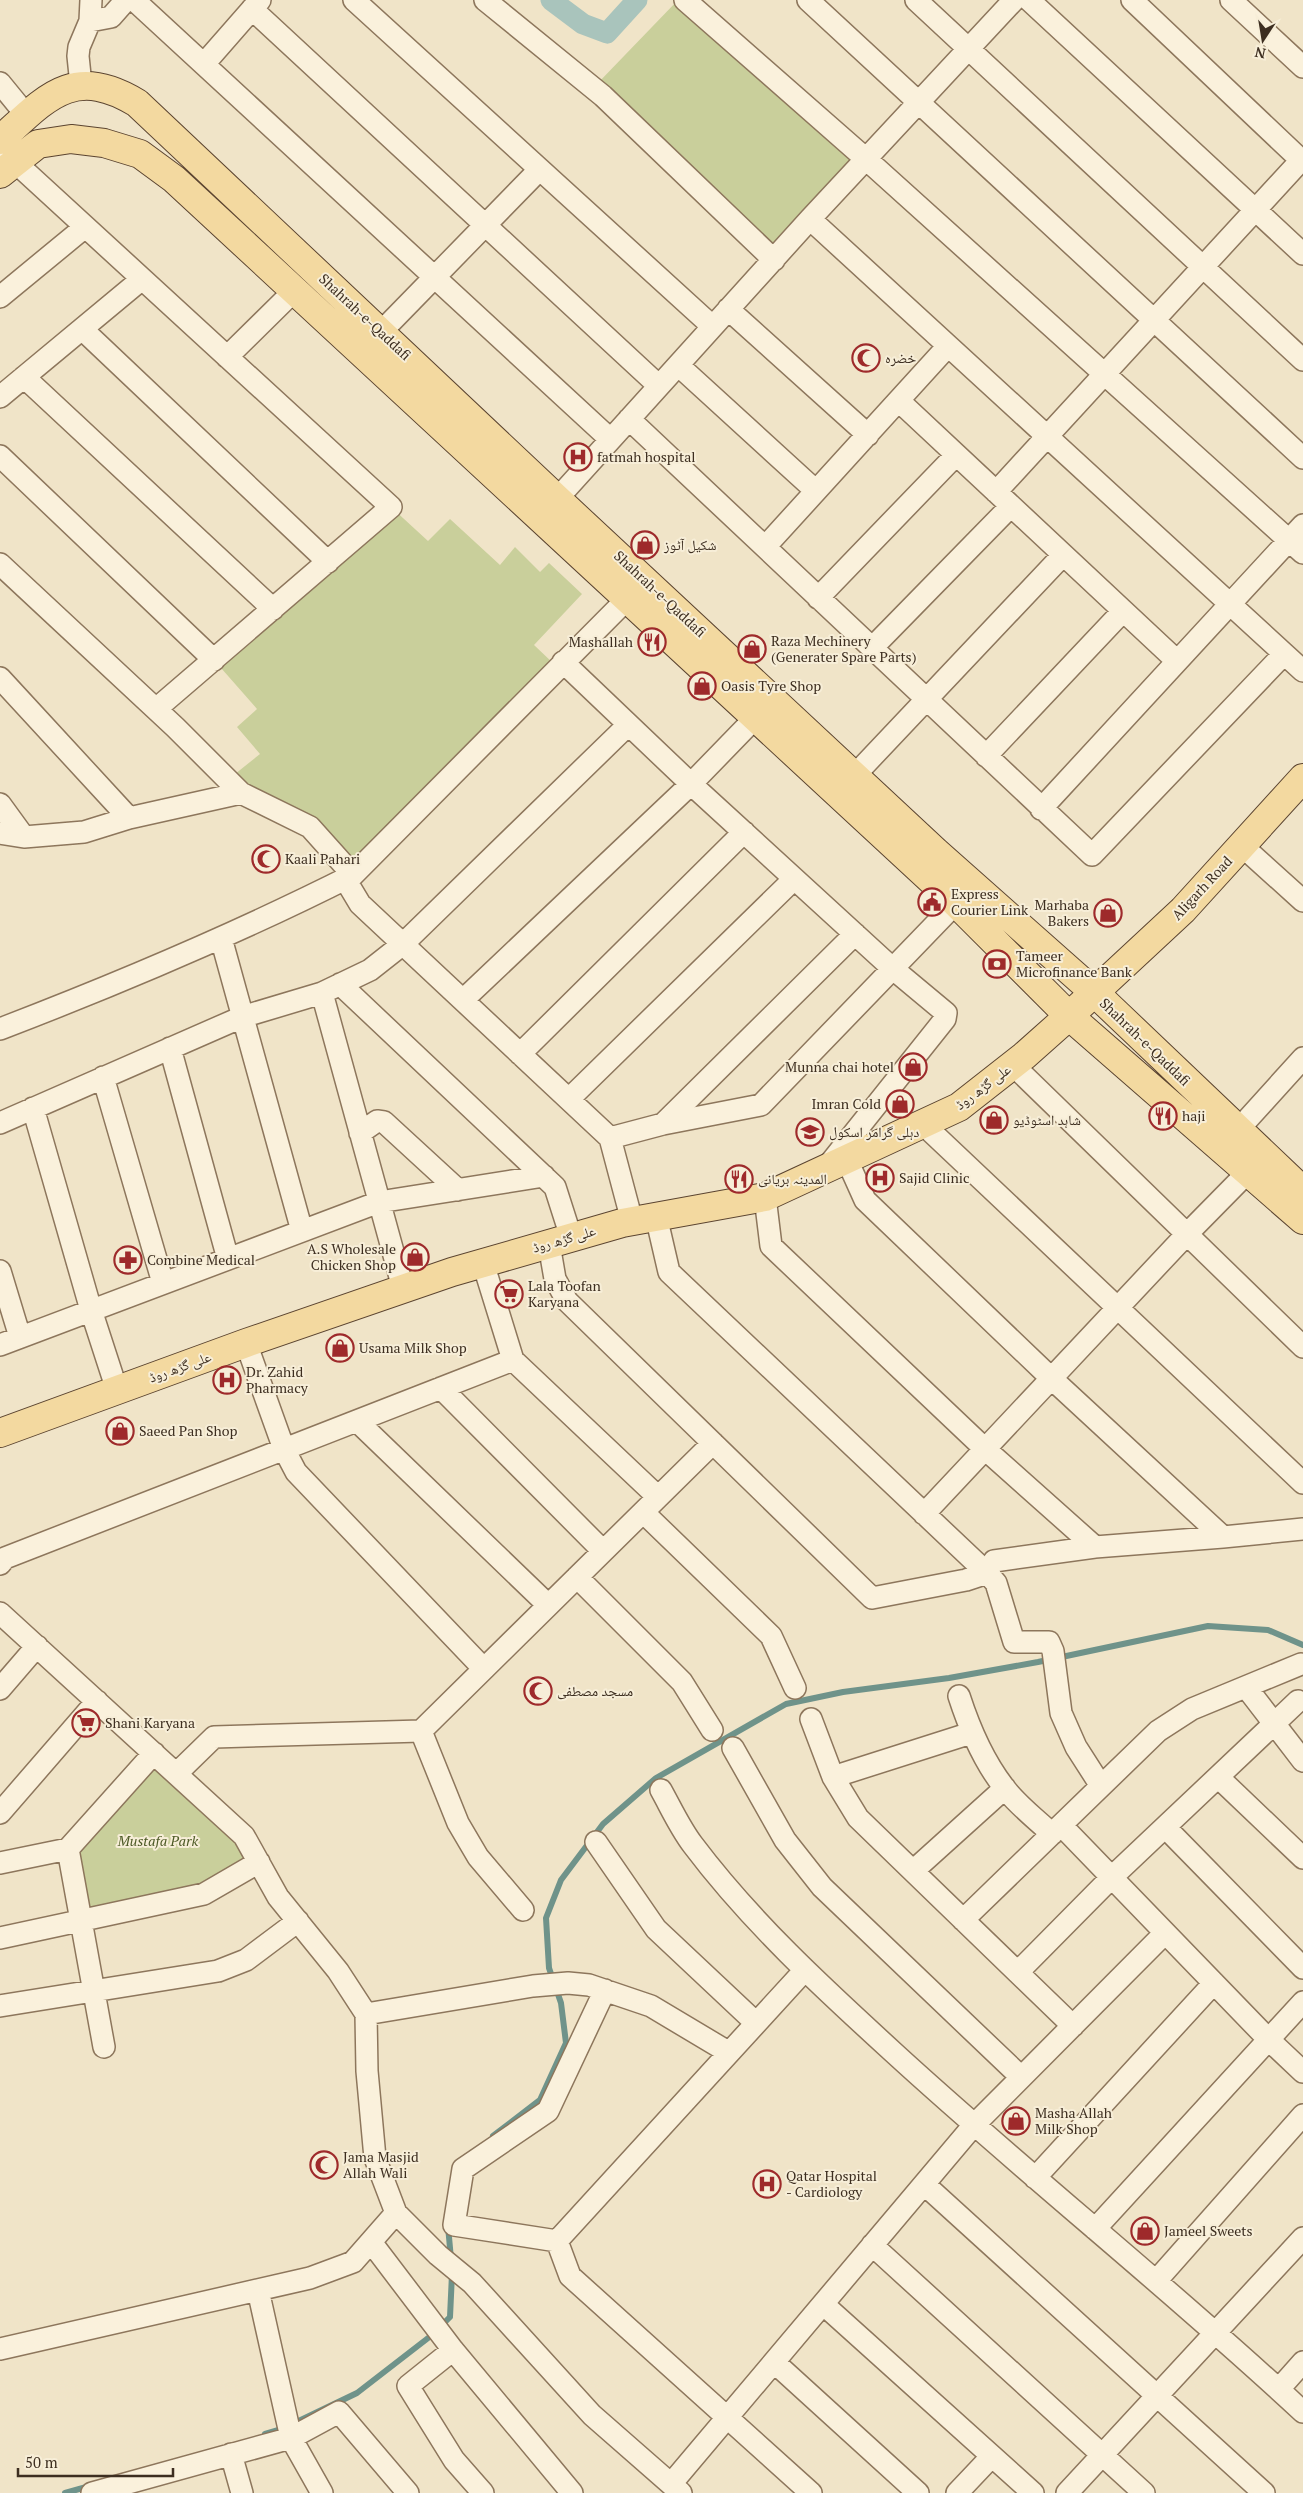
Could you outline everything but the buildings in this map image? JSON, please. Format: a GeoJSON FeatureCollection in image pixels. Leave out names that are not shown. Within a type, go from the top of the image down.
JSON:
{"type":"FeatureCollection","features":[{"type":"Feature","properties":{"kind":"main road","name":"Shahrah-e-Qaddafi"},"geometry":{"type":"LineString","coordinates":[[4,156],[27,116],[59,91],[81,85],[112,90],[137,103],[381,332],[556,500],[756,717],[956,903],[1070,1016],[1303,1220]]}},
{"type":"Feature","properties":{"kind":"main road","name":"Shahrah-e-Qaddafi"},"geometry":{"type":"LineString","coordinates":[[4,156],[38,144],[71,138],[104,143],[140,154],[174,179],[295,290],[636,589],[854,776],[957,872],[1095,994],[1303,1191]]}},
{"type":"Feature","properties":{"kind":"main road","name":"Aligarh Road"},"geometry":{"type":"LineString","coordinates":[[1095,994],[1183,910],[1303,778]]}},
{"type":"Feature","properties":{"kind":"main road","name":"علی گڑھ روڈ"},"geometry":{"type":"LineString","coordinates":[[0,1433],[402,1288],[483,1263],[560,1240],[644,1219],[765,1197],[959,1107],[1013,1065],[1095,994]]}},
{"type":"Feature","properties":{"kind":"street"},"geometry":{"type":"LineString","coordinates":[[81,85],[80,46],[90,21],[91,0]]}},
{"type":"Feature","properties":{"kind":"street"},"geometry":{"type":"LineString","coordinates":[[90,21],[111,17],[126,0]]}},
{"type":"Feature","properties":{"kind":"street"},"geometry":{"type":"LineString","coordinates":[[134,0],[610,440]]}},
{"type":"Feature","properties":{"kind":"street"},"geometry":{"type":"LineString","coordinates":[[354,0],[712,326]]}},
{"type":"Feature","properties":{"kind":"street"},"geometry":{"type":"LineString","coordinates":[[485,0],[603,96],[774,260]]}},
{"type":"Feature","properties":{"kind":"street"},"geometry":{"type":"LineString","coordinates":[[685,0],[866,159],[1105,374],[1298,539],[1229,605],[1041,809]]}},
{"type":"Feature","properties":{"kind":"street"},"geometry":{"type":"LineString","coordinates":[[808,0],[918,104],[1303,458]]}},
{"type":"Feature","properties":{"kind":"street"},"geometry":{"type":"LineString","coordinates":[[916,0],[1303,360]]}},
{"type":"Feature","properties":{"kind":"street"},"geometry":{"type":"LineString","coordinates":[[556,500],[810,219],[1014,0]]}},
{"type":"Feature","properties":{"kind":"street"},"geometry":{"type":"LineString","coordinates":[[1029,0],[1303,254]]}},
{"type":"Feature","properties":{"kind":"street"},"geometry":{"type":"LineString","coordinates":[[872,648],[1004,499],[1047,437],[1302,160],[1132,0]]}},
{"type":"Feature","properties":{"kind":"street"},"geometry":{"type":"LineString","coordinates":[[1231,0],[1303,67]]}},
{"type":"Feature","properties":{"kind":"street"},"geometry":{"type":"LineString","coordinates":[[204,64],[256,4],[485,225],[659,386]]}},
{"type":"Feature","properties":{"kind":"street"},"geometry":{"type":"LineString","coordinates":[[0,82],[27,116]]}},
{"type":"Feature","properties":{"kind":"street"},"geometry":{"type":"LineString","coordinates":[[4,156],[86,227],[391,507],[156,710]]}},
{"type":"Feature","properties":{"kind":"street"},"geometry":{"type":"LineString","coordinates":[[381,332],[539,170]]}},
{"type":"Feature","properties":{"kind":"street"},"geometry":{"type":"LineString","coordinates":[[810,219],[1283,655],[1303,671]]}},
{"type":"Feature","properties":{"kind":"street"},"geometry":{"type":"LineString","coordinates":[[0,297],[86,227]]}},
{"type":"Feature","properties":{"kind":"street"},"geometry":{"type":"LineString","coordinates":[[0,396],[142,279]]}},
{"type":"Feature","properties":{"kind":"street"},"geometry":{"type":"LineString","coordinates":[[227,357],[295,290]]}},
{"type":"Feature","properties":{"kind":"street"},"geometry":{"type":"LineString","coordinates":[[728,309],[868,435]]}},
{"type":"Feature","properties":{"kind":"street"},"geometry":{"type":"LineString","coordinates":[[82,329],[328,562]]}},
{"type":"Feature","properties":{"kind":"street"},"geometry":{"type":"LineString","coordinates":[[765,547],[948,346]]}},
{"type":"Feature","properties":{"kind":"street"},"geometry":{"type":"LineString","coordinates":[[678,365],[816,491]]}},
{"type":"Feature","properties":{"kind":"street"},"geometry":{"type":"LineString","coordinates":[[24,377],[273,609]]}},
{"type":"Feature","properties":{"kind":"street"},"geometry":{"type":"LineString","coordinates":[[899,401],[1177,661]]}},
{"type":"Feature","properties":{"kind":"street"},"geometry":{"type":"LineString","coordinates":[[629,419],[1092,855],[1283,655]]}},
{"type":"Feature","properties":{"kind":"street"},"geometry":{"type":"LineString","coordinates":[[818,598],[956,455]]}},
{"type":"Feature","properties":{"kind":"street"},"geometry":{"type":"LineString","coordinates":[[0,456],[214,660]]}},
{"type":"Feature","properties":{"kind":"street"},"geometry":{"type":"LineString","coordinates":[[854,776],[1063,555]]}},
{"type":"Feature","properties":{"kind":"street"},"geometry":{"type":"LineString","coordinates":[[0,564],[156,710],[241,793],[310,827],[349,877],[360,904],[610,1138],[644,1219],[669,1272],[987,1573],[996,1583],[1014,1642],[1049,1642],[1054,1660],[1061,1713],[1076,1747],[1101,1786]]}},
{"type":"Feature","properties":{"kind":"street"},"geometry":{"type":"LineString","coordinates":[[0,1029],[104,989],[298,904],[349,877],[636,589]]}},
{"type":"Feature","properties":{"kind":"street"},"geometry":{"type":"LineString","coordinates":[[986,756],[1123,611]]}},
{"type":"Feature","properties":{"kind":"street"},"geometry":{"type":"LineString","coordinates":[[563,662],[691,784],[946,1016],[836,1165],[865,1200],[1051,1378],[1223,1538]]}},
{"type":"Feature","properties":{"kind":"street"},"geometry":{"type":"LineString","coordinates":[[0,678],[129,818]]}},
{"type":"Feature","properties":{"kind":"street"},"geometry":{"type":"LineString","coordinates":[[463,1000],[691,784],[756,717]]}},
{"type":"Feature","properties":{"kind":"street"},"geometry":{"type":"LineString","coordinates":[[0,1123],[242,1017],[331,988],[370,970],[403,944],[628,725]]}},
{"type":"Feature","properties":{"kind":"street"},"geometry":{"type":"LineString","coordinates":[[0,833],[24,837],[84,832],[129,818],[241,793]]}},
{"type":"Feature","properties":{"kind":"street"},"geometry":{"type":"LineString","coordinates":[[0,804],[24,837]]}},
{"type":"Feature","properties":{"kind":"street"},"geometry":{"type":"LineString","coordinates":[[520,1054],[744,832]]}},
{"type":"Feature","properties":{"kind":"street"},"geometry":{"type":"LineString","coordinates":[[1242,845],[1303,899]]}},
{"type":"Feature","properties":{"kind":"street"},"geometry":{"type":"LineString","coordinates":[[568,1099],[794,879]]}},
{"type":"Feature","properties":{"kind":"street"},"geometry":{"type":"LineString","coordinates":[[610,1138],[663,1124],[761,1104],[956,903]]}},
{"type":"Feature","properties":{"kind":"street"},"geometry":{"type":"LineString","coordinates":[[663,1124],[855,934]]}},
{"type":"Feature","properties":{"kind":"street"},"geometry":{"type":"LineString","coordinates":[[221,938],[302,1231]]}},
{"type":"Feature","properties":{"kind":"street"},"geometry":{"type":"LineString","coordinates":[[331,988],[360,1133],[402,1288]]}},
{"type":"Feature","properties":{"kind":"street"},"geometry":{"type":"LineString","coordinates":[[331,988],[555,1187],[560,1240],[555,1279],[568,1301],[872,1598],[966,1580],[987,1573],[994,1561],[1095,1547],[1223,1538],[1303,1529]]}},
{"type":"Feature","properties":{"kind":"street"},"geometry":{"type":"LineString","coordinates":[[170,1048],[228,1259]]}},
{"type":"Feature","properties":{"kind":"street"},"geometry":{"type":"LineString","coordinates":[[1237,1130],[1303,1058]]}},
{"type":"Feature","properties":{"kind":"street"},"geometry":{"type":"LineString","coordinates":[[1013,1065],[1303,1347]]}},
{"type":"Feature","properties":{"kind":"street"},"geometry":{"type":"LineString","coordinates":[[103,1077],[163,1283]]}},
{"type":"Feature","properties":{"kind":"street"},"geometry":{"type":"LineString","coordinates":[[33,1108],[91,1310],[117,1390]]}},
{"type":"Feature","properties":{"kind":"street"},"geometry":{"type":"LineString","coordinates":[[360,1133],[377,1120],[384,1122],[458,1190]]}},
{"type":"Feature","properties":{"kind":"street"},"geometry":{"type":"LineString","coordinates":[[923,1124],[1303,1483]]}},
{"type":"Feature","properties":{"kind":"street"},"geometry":{"type":"LineString","coordinates":[[924,1514],[1187,1234],[1248,1172]]}},
{"type":"Feature","properties":{"kind":"street"},"geometry":{"type":"LineString","coordinates":[[0,1344],[379,1202],[544,1176]]}},
{"type":"Feature","properties":{"kind":"street"},"geometry":{"type":"LineString","coordinates":[[765,1197],[771,1246],[985,1449],[1095,1547]]}},
{"type":"Feature","properties":{"kind":"street"},"geometry":{"type":"LineString","coordinates":[[483,1263],[513,1360],[651,1504],[771,1636],[794,1688]]}},
{"type":"Feature","properties":{"kind":"street"},"geometry":{"type":"LineString","coordinates":[[0,1271],[20,1337]]}},
{"type":"Feature","properties":{"kind":"street"},"geometry":{"type":"LineString","coordinates":[[246,1343],[284,1449],[296,1472],[483,1668]]}},
{"type":"Feature","properties":{"kind":"street"},"geometry":{"type":"LineString","coordinates":[[0,1564],[5,1558],[513,1360]]}},
{"type":"Feature","properties":{"kind":"street"},"geometry":{"type":"LineString","coordinates":[[441,1388],[603,1551]]}},
{"type":"Feature","properties":{"kind":"street"},"geometry":{"type":"LineString","coordinates":[[357,1421],[548,1605]]}},
{"type":"Feature","properties":{"kind":"street"},"geometry":{"type":"LineString","coordinates":[[176,1774],[214,1737],[421,1731],[713,1443]]}},
{"type":"Feature","properties":{"kind":"street"},"geometry":{"type":"LineString","coordinates":[[576,1577],[682,1682],[712,1730]]}},
{"type":"Feature","properties":{"kind":"street"},"geometry":{"type":"LineString","coordinates":[[0,1613],[244,1836],[278,1896],[338,1971],[366,2014],[366,2071],[375,2158],[396,2212],[438,2255],[472,2283],[592,2414],[676,2489],[728,2417],[974,2126],[1165,1933]]}},
{"type":"Feature","properties":{"kind":"street"},"geometry":{"type":"LineString","coordinates":[[0,1689],[37,1646]]}},
{"type":"Feature","properties":{"kind":"street"},"geometry":{"type":"LineString","coordinates":[[963,1920],[1158,1731],[1192,1710],[1301,1664]]}},
{"type":"Feature","properties":{"kind":"street"},"geometry":{"type":"LineString","coordinates":[[1246,1687],[1273,1725],[1303,1761]]}},
{"type":"Feature","properties":{"kind":"street"},"geometry":{"type":"LineString","coordinates":[[959,1696],[971,1733],[1005,1788],[1111,1878],[1268,2040],[1303,2072]]}},
{"type":"Feature","properties":{"kind":"street"},"geometry":{"type":"LineString","coordinates":[[0,1813],[97,1701]]}},
{"type":"Feature","properties":{"kind":"street"},"geometry":{"type":"LineString","coordinates":[[1018,1972],[1111,1878],[1298,1701]]}},
{"type":"Feature","properties":{"kind":"street"},"geometry":{"type":"LineString","coordinates":[[811,1719],[833,1778],[858,1818],[1073,2026]]}},
{"type":"Feature","properties":{"kind":"street"},"geometry":{"type":"LineString","coordinates":[[421,1731],[458,1823],[478,1857],[523,1910]]}},
{"type":"Feature","properties":{"kind":"street"},"geometry":{"type":"LineString","coordinates":[[833,1778],[971,1733]]}},
{"type":"Feature","properties":{"kind":"street"},"geometry":{"type":"LineString","coordinates":[[733,1748],[785,1840],[822,1887],[1022,2077]]}},
{"type":"Feature","properties":{"kind":"street"},"geometry":{"type":"LineString","coordinates":[[0,1863],[68,1849],[154,1753]]}},
{"type":"Feature","properties":{"kind":"street"},"geometry":{"type":"LineString","coordinates":[[1218,1777],[1303,1858]]}},
{"type":"Feature","properties":{"kind":"street"},"geometry":{"type":"LineString","coordinates":[[913,1871],[1005,1788]]}},
{"type":"Feature","properties":{"kind":"street"},"geometry":{"type":"LineString","coordinates":[[661,1790],[691,1843],[728,1887],[804,1970],[974,2126],[1218,2332],[1303,2412]]}},
{"type":"Feature","properties":{"kind":"street"},"geometry":{"type":"LineString","coordinates":[[1165,1827],[1303,1968]]}},
{"type":"Feature","properties":{"kind":"street"},"geometry":{"type":"LineString","coordinates":[[596,1842],[656,1929],[756,2023]]}},
{"type":"Feature","properties":{"kind":"street"},"geometry":{"type":"LineString","coordinates":[[68,1849],[104,2046]]}},
{"type":"Feature","properties":{"kind":"street"},"geometry":{"type":"LineString","coordinates":[[0,1938],[82,1922],[204,1894],[259,1862]]}},
{"type":"Feature","properties":{"kind":"street"},"geometry":{"type":"LineString","coordinates":[[0,2006],[218,1971],[246,1960],[298,1920]]}},
{"type":"Feature","properties":{"kind":"street"},"geometry":{"type":"LineString","coordinates":[[557,2241],[804,1970]]}},
{"type":"Feature","properties":{"kind":"street"},"geometry":{"type":"LineString","coordinates":[[366,2014],[533,1986],[568,1983],[589,1985],[651,2006],[728,2052]]}},
{"type":"Feature","properties":{"kind":"street"},"geometry":{"type":"LineString","coordinates":[[1035,2178],[1214,1983]]}},
{"type":"Feature","properties":{"kind":"street"},"geometry":{"type":"LineString","coordinates":[[557,2241],[454,2224],[463,2169],[548,2111],[605,1990]]}},
{"type":"Feature","properties":{"kind":"street"},"geometry":{"type":"LineString","coordinates":[[1095,2230],[1303,2002]]}},
{"type":"Feature","properties":{"kind":"street"},"geometry":{"type":"LineString","coordinates":[[1156,2280],[1303,2115]]}},
{"type":"Feature","properties":{"kind":"street"},"geometry":{"type":"LineString","coordinates":[[924,2184],[1264,2493]]}},
{"type":"Feature","properties":{"kind":"street"},"geometry":{"type":"LineString","coordinates":[[0,2349],[310,2278],[353,2262],[396,2212]]}},
{"type":"Feature","properties":{"kind":"street"},"geometry":{"type":"LineString","coordinates":[[1067,2493],[1303,2238]]}},
{"type":"Feature","properties":{"kind":"street"},"geometry":{"type":"LineString","coordinates":[[557,2241],[570,2276],[811,2493]]}},
{"type":"Feature","properties":{"kind":"street"},"geometry":{"type":"LineString","coordinates":[[371,2242],[449,2345],[572,2493]]}},
{"type":"Feature","properties":{"kind":"street"},"geometry":{"type":"LineString","coordinates":[[872,2246],[1144,2493]]}},
{"type":"Feature","properties":{"kind":"street"},"geometry":{"type":"LineString","coordinates":[[258,2290],[290,2431],[322,2493]]}},
{"type":"Feature","properties":{"kind":"street"},"geometry":{"type":"LineString","coordinates":[[823,2304],[1033,2493]]}},
{"type":"Feature","properties":{"kind":"street"},"geometry":{"type":"LineString","coordinates":[[449,2345],[408,2386],[454,2460],[483,2493]]}},
{"type":"Feature","properties":{"kind":"street"},"geometry":{"type":"LineString","coordinates":[[774,2362],[918,2493]]}},
{"type":"Feature","properties":{"kind":"street"},"geometry":{"type":"LineString","coordinates":[[1279,2389],[1303,2362]]}},
{"type":"Feature","properties":{"kind":"street"},"geometry":{"type":"LineString","coordinates":[[92,2493],[231,2454],[339,2412],[408,2493]]}},
{"type":"Feature","properties":{"kind":"street"},"geometry":{"type":"LineString","coordinates":[[231,2454],[242,2493]]}},
{"type":"Feature","properties":{"kind":"street"},"geometry":{"type":"LineString","coordinates":[[957,2493],[992,2456]]}},
{"type":"Feature","properties":{"kind":"green space"},"geometry":{"type":"Polygon","coordinates":[[[678,0],[866,159],[774,260],[597,84],[678,0]]]}},
{"type":"Feature","properties":{"kind":"green space"},"geometry":{"type":"Polygon","coordinates":[[[391,507],[428,541],[450,519],[500,565],[515,547],[540,572],[549,563],[582,594],[534,645],[554,664],[356,863],[246,786],[235,774],[260,754],[237,727],[257,709],[214,660],[391,507]]]}},
{"type":"Feature","properties":{"kind":"green space","name":"Mustafa Park"},"geometry":{"type":"Polygon","coordinates":[[[154,1753],[259,1862],[204,1894],[82,1922],[68,1849],[154,1753]]]}},
{"type":"Feature","properties":{"kind":"waterway"},"geometry":{"type":"LineString","coordinates":[[551,0],[583,24],[607,33],[637,0]]}},
{"type":"Feature","properties":{"kind":"waterway"},"geometry":{"type":"LineString","coordinates":[[493,2136],[540,2100],[566,2043],[561,2003],[549,1968],[546,1918],[561,1880],[603,1824],[656,1778],[786,1704],[843,1692],[949,1678],[1038,1662],[1208,1626],[1268,1630],[1303,1645]]}},
{"type":"Feature","properties":{"kind":"waterway"},"geometry":{"type":"LineString","coordinates":[[448,2226],[451,2259]]}},
{"type":"Feature","properties":{"kind":"waterway"},"geometry":{"type":"LineString","coordinates":[[265,2434],[282,2429],[357,2393],[432,2335],[450,2317],[452,2274]]}},
{"type":"Feature","properties":{"kind":"waterway"},"geometry":{"type":"LineString","coordinates":[[65,2493],[90,2486]]}},
{"type":"Feature","properties":{"kind":"place","name":"خضرہ"},"geometry":{"type":"Point","coordinates":[866,358]}},
{"type":"Feature","properties":{"kind":"place","name":"fatmah hospital"},"geometry":{"type":"Point","coordinates":[578,457]}},
{"type":"Feature","properties":{"kind":"place","name":"شکیل آٹوز"},"geometry":{"type":"Point","coordinates":[645,545]}},
{"type":"Feature","properties":{"kind":"place","name":"Mashallah"},"geometry":{"type":"Point","coordinates":[652,642]}},
{"type":"Feature","properties":{"kind":"place","name":"Raza Mechinery (Generater Spare Parts)"},"geometry":{"type":"Point","coordinates":[752,649]}},
{"type":"Feature","properties":{"kind":"place","name":"Oasis Tyre Shop"},"geometry":{"type":"Point","coordinates":[702,686]}},
{"type":"Feature","properties":{"kind":"place","name":"Kaali Pahari"},"geometry":{"type":"Point","coordinates":[266,859]}},
{"type":"Feature","properties":{"kind":"place","name":"Express Courier Link"},"geometry":{"type":"Point","coordinates":[932,902]}},
{"type":"Feature","properties":{"kind":"place","name":"Marhaba Bakers"},"geometry":{"type":"Point","coordinates":[1108,913]}},
{"type":"Feature","properties":{"kind":"place","name":"Tameer Microfinance Bank"},"geometry":{"type":"Point","coordinates":[997,964]}},
{"type":"Feature","properties":{"kind":"place","name":"Munna chai hotel"},"geometry":{"type":"Point","coordinates":[913,1067]}},
{"type":"Feature","properties":{"kind":"place","name":"Imran Cold"},"geometry":{"type":"Point","coordinates":[900,1104]}},
{"type":"Feature","properties":{"kind":"place","name":"haji"},"geometry":{"type":"Point","coordinates":[1163,1116]}},
{"type":"Feature","properties":{"kind":"place","name":"شاہد اسٹوڈیو"},"geometry":{"type":"Point","coordinates":[994,1120]}},
{"type":"Feature","properties":{"kind":"place","name":"دہلی گرامر اسکول"},"geometry":{"type":"Point","coordinates":[810,1132]}},
{"type":"Feature","properties":{"kind":"place","name":"Sajid Clinic"},"geometry":{"type":"Point","coordinates":[880,1178]}},
{"type":"Feature","properties":{"kind":"place","name":"المدینہ بریانی"},"geometry":{"type":"Point","coordinates":[739,1179]}},
{"type":"Feature","properties":{"kind":"place","name":"A.S Wholesale Chicken Shop"},"geometry":{"type":"Point","coordinates":[415,1257]}},
{"type":"Feature","properties":{"kind":"place","name":"Combine Medical"},"geometry":{"type":"Point","coordinates":[128,1260]}},
{"type":"Feature","properties":{"kind":"place","name":"Lala Toofan Karyana"},"geometry":{"type":"Point","coordinates":[509,1294]}},
{"type":"Feature","properties":{"kind":"place","name":"Usama Milk Shop"},"geometry":{"type":"Point","coordinates":[340,1348]}},
{"type":"Feature","properties":{"kind":"place","name":"Dr. Zahid Pharmacy"},"geometry":{"type":"Point","coordinates":[227,1380]}},
{"type":"Feature","properties":{"kind":"place","name":"Saeed Pan Shop"},"geometry":{"type":"Point","coordinates":[120,1431]}},
{"type":"Feature","properties":{"kind":"place","name":"مسجد مصطفی"},"geometry":{"type":"Point","coordinates":[538,1691]}},
{"type":"Feature","properties":{"kind":"place","name":"Shani Karyana"},"geometry":{"type":"Point","coordinates":[86,1723]}},
{"type":"Feature","properties":{"kind":"place","name":"Masha Allah Milk Shop"},"geometry":{"type":"Point","coordinates":[1016,2121]}},
{"type":"Feature","properties":{"kind":"place","name":"Jama Masjid Allah Wali"},"geometry":{"type":"Point","coordinates":[324,2165]}},
{"type":"Feature","properties":{"kind":"place","name":"Qatar Hospital - Cardiology"},"geometry":{"type":"Point","coordinates":[767,2184]}},
{"type":"Feature","properties":{"kind":"place","name":"Jameel Sweets"},"geometry":{"type":"Point","coordinates":[1145,2231]}}]}
